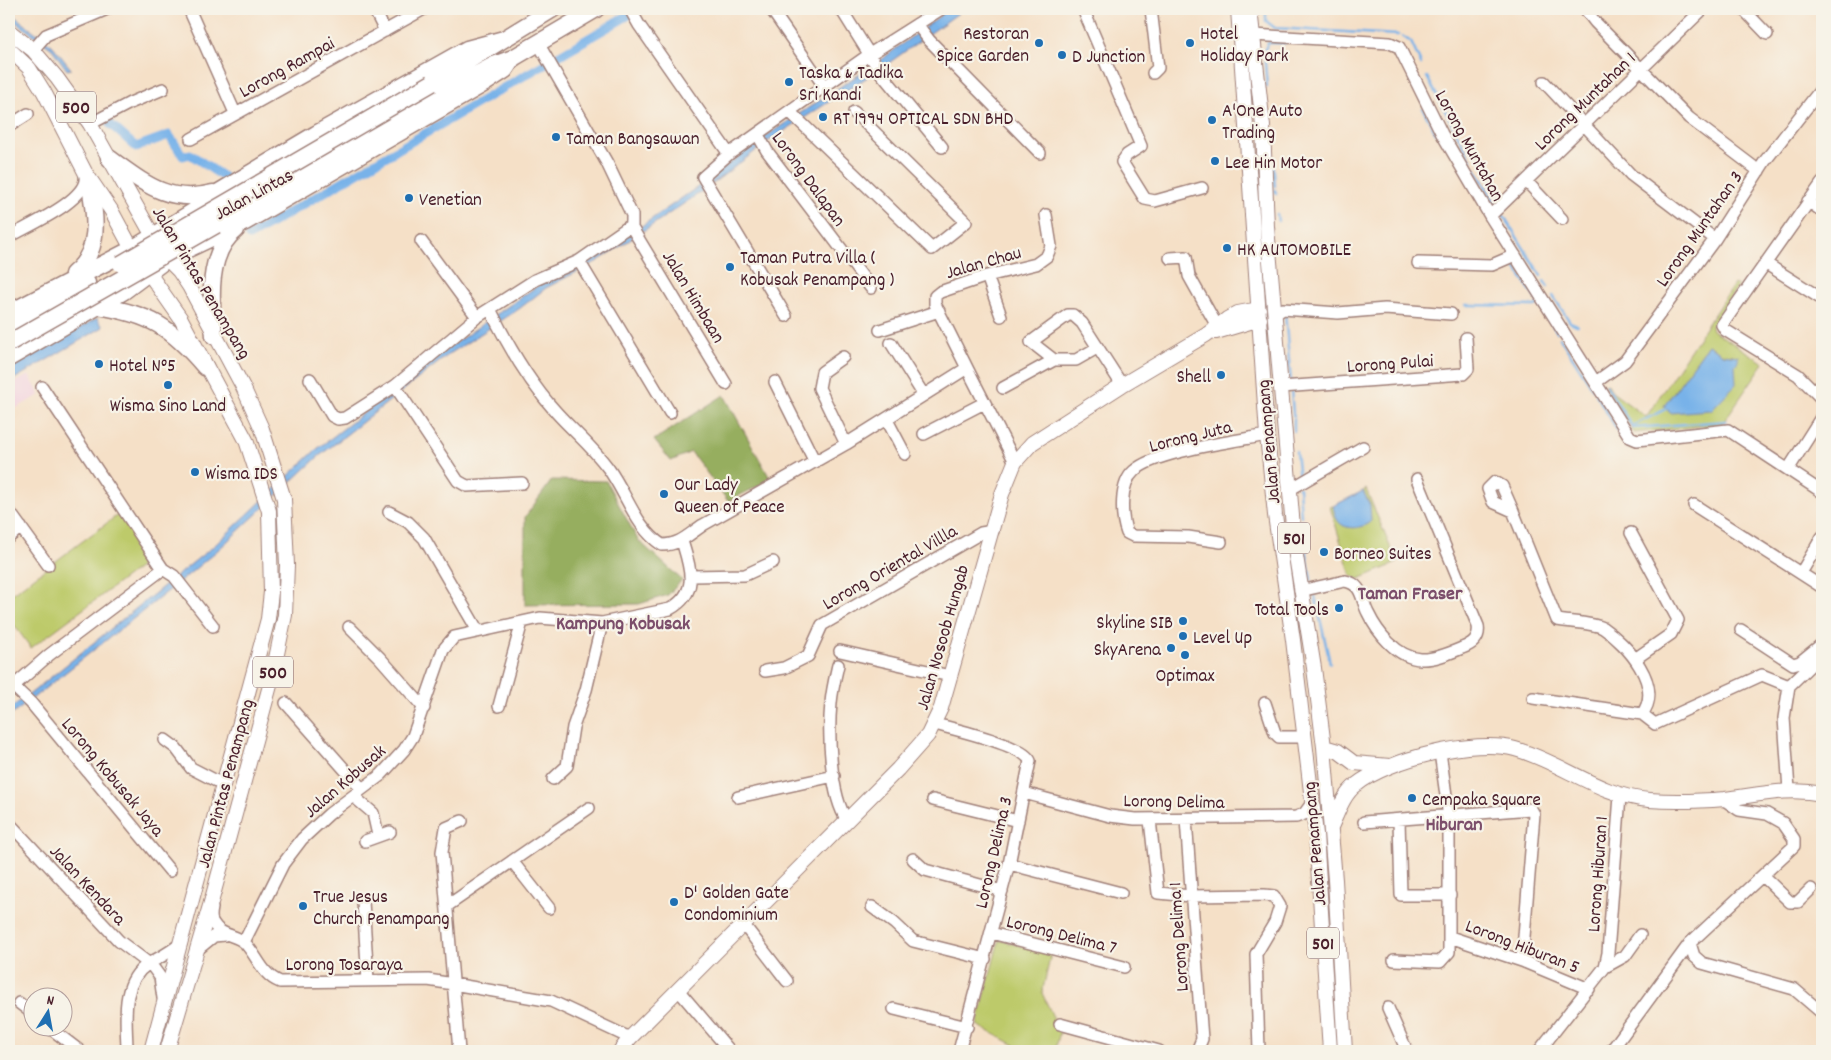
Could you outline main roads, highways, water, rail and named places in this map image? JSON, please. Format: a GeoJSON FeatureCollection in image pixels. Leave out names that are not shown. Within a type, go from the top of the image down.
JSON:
{"type":"FeatureCollection","features":[{"type":"Feature","properties":{"kind":"highway","name":"Jalan Lintas"},"geometry":{"type":"LineString","coordinates":[[9,343],[158,249],[553,9]]}},
{"type":"Feature","properties":{"kind":"highway","name":"Jalan Lintas"},"geometry":{"type":"LineString","coordinates":[[213,232],[455,86],[494,65],[541,49],[596,9]]}},
{"type":"Feature","properties":{"kind":"highway","name":"Jalan Lintas"},"geometry":{"type":"LineString","coordinates":[[9,358],[113,298],[148,272],[158,249],[194,211],[219,192],[316,134],[467,49],[504,38]]}},
{"type":"Feature","properties":{"kind":"highway","name":"Jalan Lintas"},"geometry":{"type":"LineString","coordinates":[[213,232],[245,222],[485,83],[504,70],[513,58]]}},
{"type":"Feature","properties":{"kind":"highway"},"geometry":{"type":"LineString","coordinates":[[109,158],[158,191],[196,198],[219,192]]}},
{"type":"Feature","properties":{"kind":"highway"},"geometry":{"type":"LineString","coordinates":[[53,289],[77,271],[88,256],[93,244],[97,222],[87,176]]}},
{"type":"Feature","properties":{"kind":"highway"},"geometry":{"type":"LineString","coordinates":[[194,211],[182,227],[182,239],[184,242],[196,245],[213,232]]}},
{"type":"Feature","properties":{"kind":"highway"},"geometry":{"type":"LineString","coordinates":[[214,336],[212,299],[216,263],[223,244],[245,222]]}},
{"type":"Feature","properties":{"kind":"highway"},"geometry":{"type":"LineString","coordinates":[[9,327],[121,264],[158,249],[213,232]]}},
{"type":"Feature","properties":{"kind":"highway","name":"Jalan Lintas"},"geometry":{"type":"LineString","coordinates":[[9,313],[132,248],[158,249]]}},
{"type":"Feature","properties":{"kind":"highway"},"geometry":{"type":"LineString","coordinates":[[104,262],[119,262],[128,265],[130,269],[130,280],[113,298]]}},
{"type":"Feature","properties":{"kind":"highway"},"geometry":{"type":"LineString","coordinates":[[98,306],[126,310],[159,324],[179,337],[205,366]]}},
{"type":"Feature","properties":{"kind":"main road","name":"Jalan Penampang"},"geometry":{"type":"LineString","coordinates":[[1238,9],[1267,316],[1281,387],[1289,490],[1300,591],[1314,668],[1324,747],[1345,1051]]}},
{"type":"Feature","properties":{"kind":"main road","name":"Jalan Penampang"},"geometry":{"type":"LineString","coordinates":[[1250,9],[1263,126],[1267,227],[1273,286],[1262,353],[1267,435],[1316,834],[1330,1051]]}},
{"type":"Feature","properties":{"kind":"main road","name":"Jalan Pintas Penampang"},"geometry":{"type":"LineString","coordinates":[[9,31],[33,50],[57,78],[90,124],[158,249],[179,271],[254,409],[284,499],[288,565],[281,639],[212,899],[168,1051]]}},
{"type":"Feature","properties":{"kind":"main road","name":"Jalan Pintas Penampang"},"geometry":{"type":"LineString","coordinates":[[9,49],[29,68],[44,92],[87,176],[111,210],[132,248],[181,318],[246,440],[269,510],[271,582],[268,619],[151,1051]]}},
{"type":"Feature","properties":{"kind":"main road"},"geometry":{"type":"LineString","coordinates":[[181,318],[189,310],[200,307]]}},
{"type":"Feature","properties":{"kind":"main road","name":"Jalan Nosoob Hungab"},"geometry":{"type":"LineString","coordinates":[[620,1051],[630,1038],[679,991],[912,754],[935,724],[993,531],[1002,494],[1015,462],[1032,443],[1122,385],[1206,335],[1238,313],[1267,316]]}},
{"type":"Feature","properties":{"kind":"main road","name":"Jalan Nosoob Hungab"},"geometry":{"type":"LineString","coordinates":[[1206,335],[1267,316]]}},
{"type":"Feature","properties":{"kind":"main road"},"geometry":{"type":"LineString","coordinates":[[1238,325],[1253,336],[1262,353]]}},
{"type":"Feature","properties":{"kind":"main road"},"geometry":{"type":"LineString","coordinates":[[1330,827],[1347,794],[1357,784],[1391,766],[1440,752],[1482,745],[1513,748],[1534,755],[1620,796],[1649,800],[1723,799],[1789,790],[1804,790],[1822,794]]}},
{"type":"Feature","properties":{"kind":"main road"},"geometry":{"type":"LineString","coordinates":[[1306,758],[1314,751],[1324,747],[1338,751],[1354,763],[1358,773],[1357,784]]}},
{"type":"Feature","properties":{"kind":"main road"},"geometry":{"type":"LineString","coordinates":[[1354,763],[1391,766]]}},
{"type":"Feature","properties":{"kind":"main road"},"geometry":{"type":"LineString","coordinates":[[1329,1032],[1334,1025],[1343,1022]]}},
{"type":"Feature","properties":{"kind":"water"},"geometry":{"type":"Polygon","coordinates":[[[949,9],[964,9],[886,65],[770,140],[704,190],[636,236],[598,261],[546,288],[519,309],[448,355],[318,457],[219,549],[176,585],[9,717],[9,709],[216,544],[317,449],[448,348],[543,282],[595,256],[633,232],[766,136],[882,59],[949,9]]]}},
{"type":"Feature","properties":{"kind":"water"},"geometry":{"type":"Polygon","coordinates":[[[9,12],[53,46],[71,69],[67,70],[52,49],[9,17],[9,12]]]}},
{"type":"Feature","properties":{"kind":"water"},"geometry":{"type":"Polygon","coordinates":[[[97,318],[103,327],[9,382],[9,369],[97,318]]]}},
{"type":"Feature","properties":{"kind":"water"},"geometry":{"type":"Polygon","coordinates":[[[1708,345],[1723,354],[1738,356],[1738,361],[1735,365],[1736,384],[1711,410],[1670,413],[1664,406],[1708,345]]]}},
{"type":"Feature","properties":{"kind":"water"},"geometry":{"type":"Polygon","coordinates":[[[1363,491],[1370,505],[1371,521],[1368,524],[1354,528],[1341,524],[1336,518],[1333,506],[1363,491]]]}},
{"type":"Feature","properties":{"kind":"waterway"},"geometry":{"type":"LineString","coordinates":[[249,236],[639,9]]}},
{"type":"Feature","properties":{"kind":"waterway"},"geometry":{"type":"LineString","coordinates":[[1266,9],[1266,21],[1275,28],[1398,35]]}},
{"type":"Feature","properties":{"kind":"waterway"},"geometry":{"type":"LineString","coordinates":[[1402,36],[1411,42],[1421,64]]}},
{"type":"Feature","properties":{"kind":"waterway"},"geometry":{"type":"LineString","coordinates":[[1267,87],[1264,51],[1268,43],[1285,43]]}},
{"type":"Feature","properties":{"kind":"waterway"},"geometry":{"type":"LineString","coordinates":[[1427,77],[1471,160]]}},
{"type":"Feature","properties":{"kind":"waterway"},"geometry":{"type":"LineString","coordinates":[[1423,109],[1436,134]]}},
{"type":"Feature","properties":{"kind":"waterway"},"geometry":{"type":"LineString","coordinates":[[110,124],[136,147],[169,135],[183,156],[190,154],[225,178]]}},
{"type":"Feature","properties":{"kind":"waterway"},"geometry":{"type":"LineString","coordinates":[[1273,159],[1275,186]]}},
{"type":"Feature","properties":{"kind":"waterway"},"geometry":{"type":"LineString","coordinates":[[1475,169],[1496,204]]}},
{"type":"Feature","properties":{"kind":"waterway"},"geometry":{"type":"LineString","coordinates":[[1275,190],[1276,194]]}},
{"type":"Feature","properties":{"kind":"waterway"},"geometry":{"type":"LineString","coordinates":[[1502,213],[1541,276]]}},
{"type":"Feature","properties":{"kind":"waterway"},"geometry":{"type":"LineString","coordinates":[[1277,214],[1278,221]]}},
{"type":"Feature","properties":{"kind":"waterway"},"geometry":{"type":"LineString","coordinates":[[1466,305],[1535,306],[1539,304],[1512,262],[1510,263]]}},
{"type":"Feature","properties":{"kind":"waterway"},"geometry":{"type":"LineString","coordinates":[[1544,281],[1548,287]]}},
{"type":"Feature","properties":{"kind":"waterway"},"geometry":{"type":"LineString","coordinates":[[1553,296],[1570,322],[1577,325]]}},
{"type":"Feature","properties":{"kind":"waterway"},"geometry":{"type":"LineString","coordinates":[[1541,308],[1557,332]]}},
{"type":"Feature","properties":{"kind":"waterway"},"geometry":{"type":"LineString","coordinates":[[1285,312],[1291,383]]}},
{"type":"Feature","properties":{"kind":"waterway"},"geometry":{"type":"LineString","coordinates":[[1560,338],[1593,389]]}},
{"type":"Feature","properties":{"kind":"waterway"},"geometry":{"type":"LineString","coordinates":[[1606,385],[1633,428],[1726,421]]}},
{"type":"Feature","properties":{"kind":"waterway"},"geometry":{"type":"LineString","coordinates":[[1291,390],[1293,413]]}},
{"type":"Feature","properties":{"kind":"waterway"},"geometry":{"type":"LineString","coordinates":[[1596,394],[1623,440]]}},
{"type":"Feature","properties":{"kind":"waterway"},"geometry":{"type":"LineString","coordinates":[[1632,426],[1666,409]]}},
{"type":"Feature","properties":{"kind":"waterway"},"geometry":{"type":"LineString","coordinates":[[1294,419],[1294,431]]}},
{"type":"Feature","properties":{"kind":"waterway"},"geometry":{"type":"LineString","coordinates":[[1296,452],[1299,479]]}},
{"type":"Feature","properties":{"kind":"waterway"},"geometry":{"type":"LineString","coordinates":[[1299,487],[1301,516]]}},
{"type":"Feature","properties":{"kind":"waterway"},"geometry":{"type":"LineString","coordinates":[[1303,529],[1311,580]]}},
{"type":"Feature","properties":{"kind":"waterway"},"geometry":{"type":"LineString","coordinates":[[1315,596],[1330,663]]}},
{"type":"Feature","properties":{"kind":"place","name":"Restoran Spice Garden"},"geometry":{"type":"Point","coordinates":[1039,43]}},
{"type":"Feature","properties":{"kind":"place","name":"Hotel Holiday Park"},"geometry":{"type":"Point","coordinates":[1190,43]}},
{"type":"Feature","properties":{"kind":"place","name":"D Junction"},"geometry":{"type":"Point","coordinates":[1062,55]}},
{"type":"Feature","properties":{"kind":"place","name":"Taska & Tadika Sri Kandi"},"geometry":{"type":"Point","coordinates":[789,82]}},
{"type":"Feature","properties":{"kind":"place","name":"RT 1994 OPTICAL SDN BHD"},"geometry":{"type":"Point","coordinates":[823,117]}},
{"type":"Feature","properties":{"kind":"place","name":"A'One Auto Trading"},"geometry":{"type":"Point","coordinates":[1212,120]}},
{"type":"Feature","properties":{"kind":"place","name":"Taman Bangsawan"},"geometry":{"type":"Point","coordinates":[556,137]}},
{"type":"Feature","properties":{"kind":"place","name":"Lee Hin Motor"},"geometry":{"type":"Point","coordinates":[1215,161]}},
{"type":"Feature","properties":{"kind":"place","name":"Venetian"},"geometry":{"type":"Point","coordinates":[409,198]}},
{"type":"Feature","properties":{"kind":"place","name":"HK AUTOMOBILE"},"geometry":{"type":"Point","coordinates":[1227,248]}},
{"type":"Feature","properties":{"kind":"place","name":"Taman Putra Villa ( Kobusak Penampang )"},"geometry":{"type":"Point","coordinates":[730,267]}},
{"type":"Feature","properties":{"kind":"place","name":"Hotel N°5"},"geometry":{"type":"Point","coordinates":[99,364]}},
{"type":"Feature","properties":{"kind":"place","name":"Shell"},"geometry":{"type":"Point","coordinates":[1221,375]}},
{"type":"Feature","properties":{"kind":"place","name":"Wisma Sino Land"},"geometry":{"type":"Point","coordinates":[168,385]}},
{"type":"Feature","properties":{"kind":"place","name":"Wisma IDS"},"geometry":{"type":"Point","coordinates":[195,472]}},
{"type":"Feature","properties":{"kind":"place","name":"Our Lady Queen of Peace"},"geometry":{"type":"Point","coordinates":[664,494]}},
{"type":"Feature","properties":{"kind":"place","name":"Borneo Suites"},"geometry":{"type":"Point","coordinates":[1324,552]}},
{"type":"Feature","properties":{"kind":"place","name":"Total Tools"},"geometry":{"type":"Point","coordinates":[1339,608]}},
{"type":"Feature","properties":{"kind":"place","name":"Skyline SIB"},"geometry":{"type":"Point","coordinates":[1183,621]}},
{"type":"Feature","properties":{"kind":"place","name":"Level Up"},"geometry":{"type":"Point","coordinates":[1183,636]}},
{"type":"Feature","properties":{"kind":"place","name":"SkyArena"},"geometry":{"type":"Point","coordinates":[1171,648]}},
{"type":"Feature","properties":{"kind":"place","name":"Optimax"},"geometry":{"type":"Point","coordinates":[1185,655]}},
{"type":"Feature","properties":{"kind":"place","name":"Cempaka Square"},"geometry":{"type":"Point","coordinates":[1412,798]}},
{"type":"Feature","properties":{"kind":"place","name":"D' Golden Gate Condominium"},"geometry":{"type":"Point","coordinates":[674,902]}},
{"type":"Feature","properties":{"kind":"place","name":"True Jesus Church Penampang"},"geometry":{"type":"Point","coordinates":[303,906]}},
{"type":"Feature","properties":{"kind":"district","name":"Taman Fraser"},"geometry":{"type":"Point","coordinates":[1410,592]}},
{"type":"Feature","properties":{"kind":"district","name":"Kampung Kobusak"},"geometry":{"type":"Point","coordinates":[623,622]}},
{"type":"Feature","properties":{"kind":"district","name":"Hiburan"},"geometry":{"type":"Point","coordinates":[1454,823]}}]}
